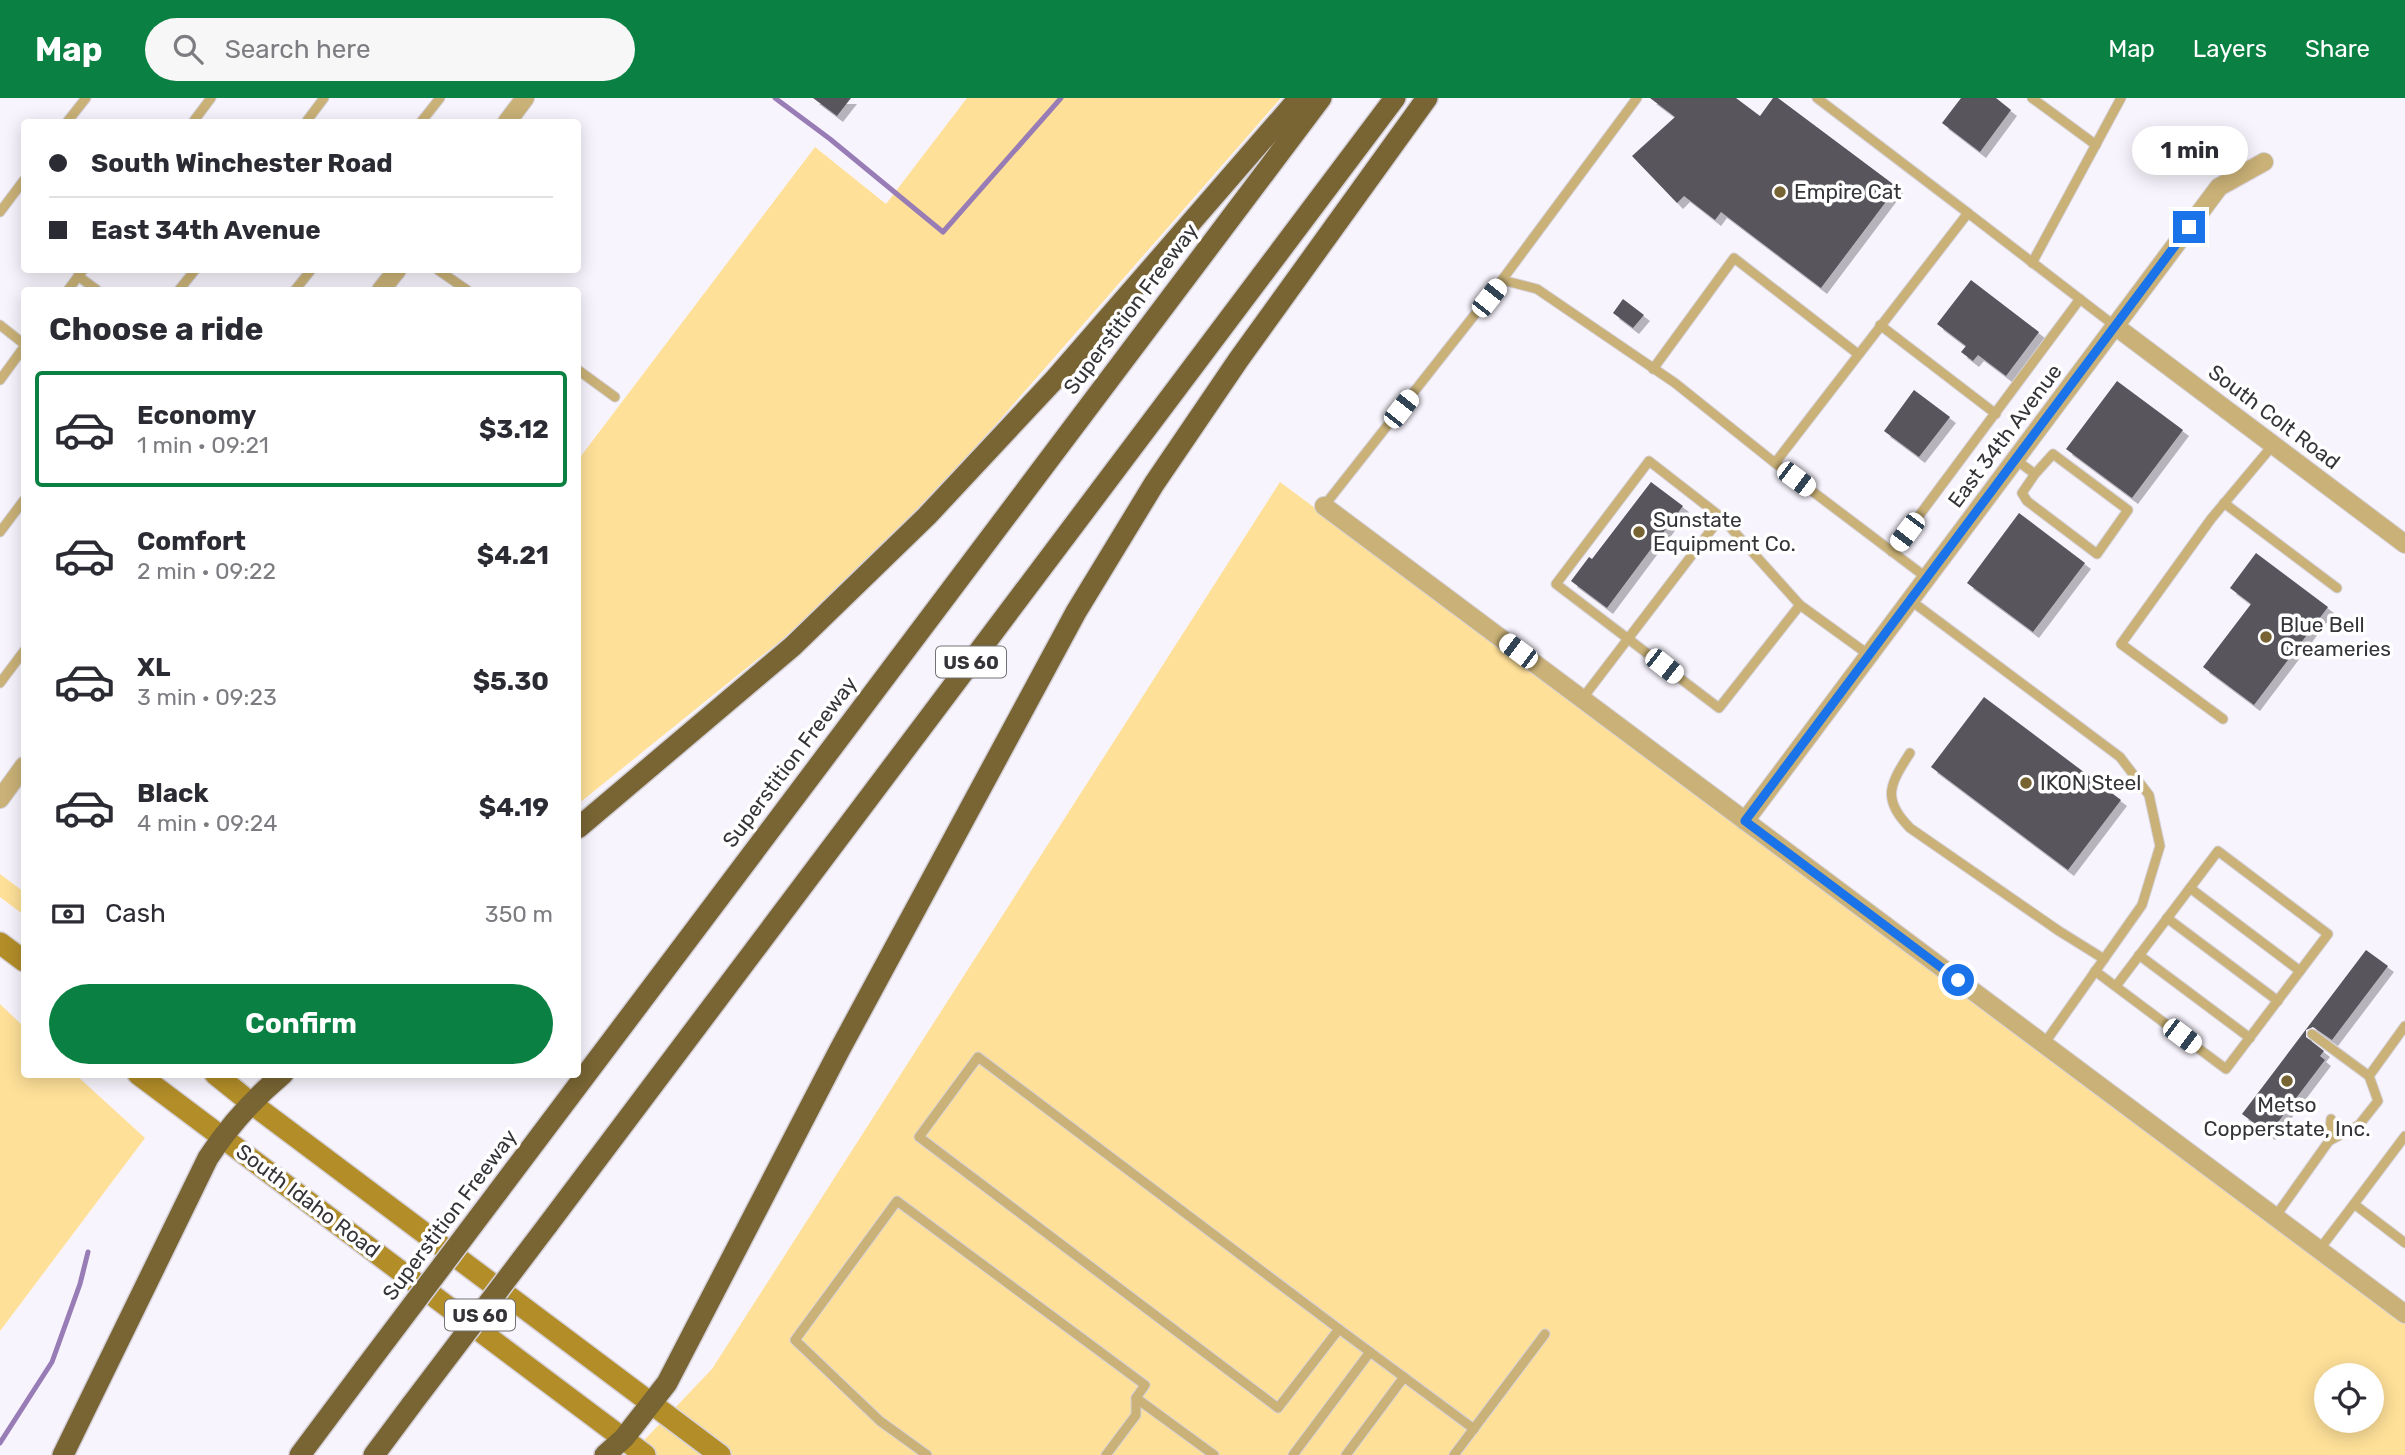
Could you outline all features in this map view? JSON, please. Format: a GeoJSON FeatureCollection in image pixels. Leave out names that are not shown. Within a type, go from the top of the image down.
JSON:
{"type":"FeatureCollection","features":[{"type":"Feature","properties":{"kind":"highway"},"geometry":{"type":"LineString","coordinates":[[581,825],[793,646],[927,516],[1055,379],[1299,98]]}},
{"type":"Feature","properties":{"kind":"highway","name":"Superstition Freeway"},"geometry":{"type":"LineString","coordinates":[[300,1455],[1321,98]]}},
{"type":"Feature","properties":{"kind":"highway","name":"US 60"},"geometry":{"type":"LineString","coordinates":[[374,1455],[1395,98]]}},
{"type":"Feature","properties":{"kind":"highway"},"geometry":{"type":"LineString","coordinates":[[606,1455],[624,1438],[667,1383],[846,1039],[1076,612],[1154,484],[1231,371],[1427,98]]}},
{"type":"Feature","properties":{"kind":"highway"},"geometry":{"type":"LineString","coordinates":[[64,1455],[208,1158],[251,1103],[279,1078]]}},
{"type":"Feature","properties":{"kind":"main road"},"geometry":{"type":"LineString","coordinates":[[0,943],[21,959]]}},
{"type":"Feature","properties":{"kind":"main road","name":"South Idaho Road"},"geometry":{"type":"LineString","coordinates":[[143,1078],[645,1455]]}},
{"type":"Feature","properties":{"kind":"main road","name":"South Idaho Road"},"geometry":{"type":"LineString","coordinates":[[220,1078],[720,1455]]}},
{"type":"Feature","properties":{"kind":"street"},"geometry":{"type":"LineString","coordinates":[[509,119],[525,98]]}},
{"type":"Feature","properties":{"kind":"street","name":"East 34th Avenue"},"geometry":{"type":"LineString","coordinates":[[1745,821],[2219,187],[2264,162]]}},
{"type":"Feature","properties":{"kind":"street"},"geometry":{"type":"LineString","coordinates":[[383,287],[395,273]]}},
{"type":"Feature","properties":{"kind":"street","name":"South Colt Road"},"geometry":{"type":"LineString","coordinates":[[2115,326],[2405,544]]}},
{"type":"Feature","properties":{"kind":"street"},"geometry":{"type":"LineString","coordinates":[[1325,506],[2405,1314]]}},
{"type":"Feature","properties":{"kind":"street"},"geometry":{"type":"LineString","coordinates":[[0,799],[21,770]]}},
{"type":"Feature","properties":{"kind":"lane"},"geometry":{"type":"LineString","coordinates":[[69,119],[86,98]]}},
{"type":"Feature","properties":{"kind":"lane"},"geometry":{"type":"LineString","coordinates":[[195,119],[211,98]]}},
{"type":"Feature","properties":{"kind":"lane"},"geometry":{"type":"LineString","coordinates":[[308,119],[324,98]]}},
{"type":"Feature","properties":{"kind":"lane"},"geometry":{"type":"LineString","coordinates":[[423,119],[440,98]]}},
{"type":"Feature","properties":{"kind":"lane"},"geometry":{"type":"LineString","coordinates":[[1325,506],[1502,280],[1637,98]]}},
{"type":"Feature","properties":{"kind":"lane"},"geometry":{"type":"LineString","coordinates":[[1817,98],[2115,326]]}},
{"type":"Feature","properties":{"kind":"lane"},"geometry":{"type":"LineString","coordinates":[[2032,98],[2096,145]]}},
{"type":"Feature","properties":{"kind":"lane"},"geometry":{"type":"LineString","coordinates":[[2032,262],[2121,98]]}},
{"type":"Feature","properties":{"kind":"lane"},"geometry":{"type":"LineString","coordinates":[[0,212],[21,184]]}},
{"type":"Feature","properties":{"kind":"lane"},"geometry":{"type":"LineString","coordinates":[[1775,463],[1968,213]]}},
{"type":"Feature","properties":{"kind":"lane"},"geometry":{"type":"LineString","coordinates":[[1653,369],[1734,258],[1858,354]]}},
{"type":"Feature","properties":{"kind":"lane"},"geometry":{"type":"LineString","coordinates":[[70,287],[81,273],[94,287]]}},
{"type":"Feature","properties":{"kind":"lane"},"geometry":{"type":"LineString","coordinates":[[181,287],[193,273]]}},
{"type":"Feature","properties":{"kind":"lane"},"geometry":{"type":"LineString","coordinates":[[297,287],[309,273]]}},
{"type":"Feature","properties":{"kind":"lane"},"geometry":{"type":"LineString","coordinates":[[442,273],[463,287]]}},
{"type":"Feature","properties":{"kind":"lane"},"geometry":{"type":"LineString","coordinates":[[1502,280],[1537,289],[1675,383],[1927,578]]}},
{"type":"Feature","properties":{"kind":"lane"},"geometry":{"type":"LineString","coordinates":[[1892,552],[2080,299]]}},
{"type":"Feature","properties":{"kind":"lane"},"geometry":{"type":"LineString","coordinates":[[0,325],[21,343]]}},
{"type":"Feature","properties":{"kind":"lane"},"geometry":{"type":"LineString","coordinates":[[1880,325],[1996,414]]}},
{"type":"Feature","properties":{"kind":"lane"},"geometry":{"type":"LineString","coordinates":[[0,380],[21,350]]}},
{"type":"Feature","properties":{"kind":"lane"},"geometry":{"type":"LineString","coordinates":[[581,372],[615,397]]}},
{"type":"Feature","properties":{"kind":"lane"},"geometry":{"type":"LineString","coordinates":[[2223,719],[2121,644],[2224,503],[2273,444]]}},
{"type":"Feature","properties":{"kind":"lane"},"geometry":{"type":"LineString","coordinates":[[2053,454],[2129,510],[2097,554],[2027,501],[2022,493],[2035,474],[2053,454]]}},
{"type":"Feature","properties":{"kind":"lane"},"geometry":{"type":"LineString","coordinates":[[2016,460],[2035,474]]}},
{"type":"Feature","properties":{"kind":"lane"},"geometry":{"type":"LineString","coordinates":[[1800,605],[1719,708],[1556,584],[1649,461],[1721,517],[1800,605],[1869,655]]}},
{"type":"Feature","properties":{"kind":"lane"},"geometry":{"type":"LineString","coordinates":[[2224,503],[2337,587]]}},
{"type":"Feature","properties":{"kind":"lane"},"geometry":{"type":"LineString","coordinates":[[0,532],[21,504]]}},
{"type":"Feature","properties":{"kind":"lane"},"geometry":{"type":"LineString","coordinates":[[1582,699],[1721,517]]}},
{"type":"Feature","properties":{"kind":"lane"},"geometry":{"type":"LineString","coordinates":[[1910,600],[2119,757],[2149,795],[2160,846],[2142,905],[2044,1044]]}},
{"type":"Feature","properties":{"kind":"lane"},"geometry":{"type":"LineString","coordinates":[[0,683],[21,655]]}},
{"type":"Feature","properties":{"kind":"lane"},"geometry":{"type":"LineString","coordinates":[[1909,752],[1894,778],[1891,793],[1895,813],[1910,828],[2104,959]]}},
{"type":"Feature","properties":{"kind":"lane"},"geometry":{"type":"LineString","coordinates":[[2095,971],[2226,1069],[2328,934],[2218,851],[2116,986]]}},
{"type":"Feature","properties":{"kind":"lane"},"geometry":{"type":"LineString","coordinates":[[2190,888],[2300,971]]}},
{"type":"Feature","properties":{"kind":"lane"},"geometry":{"type":"LineString","coordinates":[[2167,918],[2278,1001]]}},
{"type":"Feature","properties":{"kind":"lane"},"geometry":{"type":"LineString","coordinates":[[2140,955],[2250,1038]]}},
{"type":"Feature","properties":{"kind":"lane"},"geometry":{"type":"LineString","coordinates":[[2369,1076],[2405,1026]]}},
{"type":"Feature","properties":{"kind":"lane"},"geometry":{"type":"LineString","coordinates":[[2275,1217],[2329,1141],[2359,1125],[2378,1101],[2369,1076],[2312,1034]]}},
{"type":"Feature","properties":{"kind":"lane"},"geometry":{"type":"LineString","coordinates":[[1339,1329],[1278,1408],[919,1136],[978,1057],[1474,1429]]}},
{"type":"Feature","properties":{"kind":"lane"},"geometry":{"type":"LineString","coordinates":[[2329,1141],[2331,1119]]}},
{"type":"Feature","properties":{"kind":"lane"},"geometry":{"type":"LineString","coordinates":[[2319,1250],[2405,1136]]}},
{"type":"Feature","properties":{"kind":"lane"},"geometry":{"type":"LineString","coordinates":[[927,1455],[880,1421],[795,1340],[897,1201],[1145,1385],[1136,1398],[1136,1415],[1106,1455]]}},
{"type":"Feature","properties":{"kind":"lane"},"geometry":{"type":"LineString","coordinates":[[2354,1204],[2405,1243]]}},
{"type":"Feature","properties":{"kind":"lane"},"geometry":{"type":"LineString","coordinates":[[1454,1455],[1545,1334]]}},
{"type":"Feature","properties":{"kind":"lane"},"geometry":{"type":"LineString","coordinates":[[1293,1455],[1370,1352]]}},
{"type":"Feature","properties":{"kind":"lane"},"geometry":{"type":"LineString","coordinates":[[1346,1455],[1404,1377]]}},
{"type":"Feature","properties":{"kind":"lane"},"geometry":{"type":"LineString","coordinates":[[1136,1398],[1214,1455]]}},
{"type":"Feature","properties":{"kind":"shaded area"},"geometry":{"type":"Polygon","coordinates":[[[967,98],[1281,98],[970,454],[873,555],[784,638],[581,802],[581,456],[815,147],[886,204],[967,98]]]}},
{"type":"Feature","properties":{"kind":"shaded area"},"geometry":{"type":"Polygon","coordinates":[[[1280,482],[2405,1318],[2405,1455],[630,1455],[712,1369],[1280,482]]]}},
{"type":"Feature","properties":{"kind":"shaded area"},"geometry":{"type":"Polygon","coordinates":[[[0,874],[21,890],[21,913],[0,897],[0,874]]]}},
{"type":"Feature","properties":{"kind":"shaded area"},"geometry":{"type":"Polygon","coordinates":[[[0,1004],[21,1024],[21,1078],[79,1078],[145,1138],[0,1331],[0,1004]]]}},
{"type":"Feature","properties":{"kind":"building"},"geometry":{"type":"Polygon","coordinates":[[[813,98],[851,98],[837,116],[813,98]]]}},
{"type":"Feature","properties":{"kind":"building","name":"Empire Cat"},"geometry":{"type":"Polygon","coordinates":[[[1650,98],[1736,98],[1760,116],[1773,98],[1778,98],[1897,187],[1821,288],[1721,212],[1715,220],[1684,196],[1677,203],[1632,156],[1675,117],[1650,98]]]}},
{"type":"Feature","properties":{"kind":"building"},"geometry":{"type":"Polygon","coordinates":[[[1961,98],[1996,98],[2011,110],[1980,152],[1942,123],[1961,98]]]}},
{"type":"Feature","properties":{"kind":"building"},"geometry":{"type":"Polygon","coordinates":[[[1971,280],[2039,332],[2006,376],[1978,355],[1973,361],[1961,352],[1966,346],[1937,324],[1971,280]]]}},
{"type":"Feature","properties":{"kind":"building"},"geometry":{"type":"Polygon","coordinates":[[[1623,299],[1644,315],[1633,328],[1613,313],[1623,299]]]}},
{"type":"Feature","properties":{"kind":"building"},"geometry":{"type":"Polygon","coordinates":[[[2117,381],[2183,430],[2132,498],[2066,449],[2117,381]]]}},
{"type":"Feature","properties":{"kind":"building"},"geometry":{"type":"Polygon","coordinates":[[[1914,390],[1950,417],[1919,457],[1884,431],[1914,390]]]}},
{"type":"Feature","properties":{"kind":"building","name":"Sunstate Equipment Co."},"geometry":{"type":"Polygon","coordinates":[[[1651,482],[1683,506],[1607,608],[1571,581],[1589,557],[1592,559],[1651,482]]]}},
{"type":"Feature","properties":{"kind":"building"},"geometry":{"type":"Polygon","coordinates":[[[2019,513],[2085,563],[2033,632],[1967,583],[2019,513]]]}},
{"type":"Feature","properties":{"kind":"building","name":"Blue Bell Creameries"},"geometry":{"type":"Polygon","coordinates":[[[2256,553],[2328,607],[2254,705],[2203,667],[2251,604],[2230,588],[2256,553]]]}},
{"type":"Feature","properties":{"kind":"building","name":"IKON Steel"},"geometry":{"type":"Polygon","coordinates":[[[1984,697],[2121,800],[2068,870],[1931,767],[1984,697]]]}},
{"type":"Feature","properties":{"kind":"building"},"geometry":{"type":"Polygon","coordinates":[[[2366,950],[2388,966],[2332,1040],[2313,1027],[2306,1030],[2306,1037],[2324,1051],[2320,1056],[2325,1060],[2269,1134],[2242,1114],[2366,950]]]}},
{"type":"Feature","properties":{"kind":"waterway"},"geometry":{"type":"LineString","coordinates":[[775,98],[830,139],[943,232],[1061,98]]}},
{"type":"Feature","properties":{"kind":"waterway"},"geometry":{"type":"LineString","coordinates":[[0,1443],[52,1362],[80,1284],[88,1252]]}},
{"type":"Feature","properties":{"kind":"place","name":"Empire Cat"},"geometry":{"type":"Point","coordinates":[1780,192]}},
{"type":"Feature","properties":{"kind":"place","name":"Sunstate Equipment Co."},"geometry":{"type":"Point","coordinates":[1639,532]}},
{"type":"Feature","properties":{"kind":"place","name":"Blue Bell Creameries"},"geometry":{"type":"Point","coordinates":[2266,637]}},
{"type":"Feature","properties":{"kind":"place","name":"IKON Steel"},"geometry":{"type":"Point","coordinates":[2026,783]}},
{"type":"Feature","properties":{"kind":"place","name":"Metso Copperstate, Inc."},"geometry":{"type":"Point","coordinates":[2287,1081]}},
{"type":"Feature","properties":{"kind":"route"},"geometry":{"type":"LineString","coordinates":[[1958,980],[1745,821],[2189,227]]}}]}
